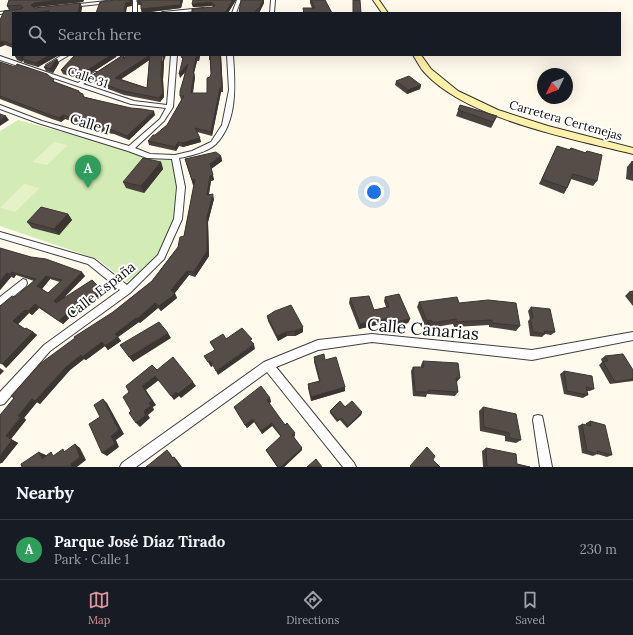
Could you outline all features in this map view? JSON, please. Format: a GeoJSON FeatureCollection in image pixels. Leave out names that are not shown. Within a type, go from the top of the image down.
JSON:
{"type":"FeatureCollection","features":[{"type":"Feature","properties":{"kind":"main road"},"geometry":{"type":"LineString","coordinates":[[376,0],[384,12]]}},
{"type":"Feature","properties":{"kind":"main road","name":"Carretera Certenejas"},"geometry":{"type":"LineString","coordinates":[[418,56],[428,71],[455,93],[495,112],[545,128],[633,151]]}},
{"type":"Feature","properties":{"kind":"street"},"geometry":{"type":"LineString","coordinates":[[68,6],[89,6],[128,0]]}},
{"type":"Feature","properties":{"kind":"street"},"geometry":{"type":"LineString","coordinates":[[135,0],[135,12]]}},
{"type":"Feature","properties":{"kind":"street"},"geometry":{"type":"LineString","coordinates":[[234,12],[239,0]]}},
{"type":"Feature","properties":{"kind":"street"},"geometry":{"type":"LineString","coordinates":[[272,12],[273,0]]}},
{"type":"Feature","properties":{"kind":"street"},"geometry":{"type":"LineString","coordinates":[[186,12],[206,8]]}},
{"type":"Feature","properties":{"kind":"street"},"geometry":{"type":"LineString","coordinates":[[0,13],[21,11]]}},
{"type":"Feature","properties":{"kind":"street"},"geometry":{"type":"LineString","coordinates":[[38,71],[64,56]]}},
{"type":"Feature","properties":{"kind":"street"},"geometry":{"type":"LineString","coordinates":[[130,149],[162,120],[170,107],[174,56]]}},
{"type":"Feature","properties":{"kind":"street","name":"Calle 1"},"geometry":{"type":"LineString","coordinates":[[1,108],[40,122],[149,156],[175,157],[194,153],[213,143],[225,125],[232,90],[230,56]]}},
{"type":"Feature","properties":{"kind":"street","name":"Calle 31"},"geometry":{"type":"LineString","coordinates":[[3,58],[132,104],[170,107]]}},
{"type":"Feature","properties":{"kind":"street"},"geometry":{"type":"LineString","coordinates":[[78,85],[105,68]]}},
{"type":"Feature","properties":{"kind":"street","name":"Calle España"},"geometry":{"type":"LineString","coordinates":[[0,400],[47,348],[127,290],[162,257],[178,219],[181,188],[175,157]]}},
{"type":"Feature","properties":{"kind":"street"},"geometry":{"type":"LineString","coordinates":[[0,235],[91,261],[127,290]]}},
{"type":"Feature","properties":{"kind":"street"},"geometry":{"type":"LineString","coordinates":[[0,302],[23,283]]}},
{"type":"Feature","properties":{"kind":"street","name":"Calle Canarias"},"geometry":{"type":"LineString","coordinates":[[126,467],[268,365],[318,345],[372,338],[532,356],[633,336]]}},
{"type":"Feature","properties":{"kind":"street"},"geometry":{"type":"LineString","coordinates":[[268,365],[350,467]]}},
{"type":"Feature","properties":{"kind":"street"},"geometry":{"type":"LineString","coordinates":[[538,420],[546,467]]}},
{"type":"Feature","properties":{"kind":"green space"},"geometry":{"type":"Polygon","coordinates":[[[18,120],[155,157],[175,157],[178,219],[161,257],[127,282],[97,259],[0,226],[0,131],[18,120]]]}},
{"type":"Feature","properties":{"kind":"green space"},"geometry":{"type":"Polygon","coordinates":[[[54,142],[68,145],[47,165],[32,162],[54,142]]]}},
{"type":"Feature","properties":{"kind":"green space"},"geometry":{"type":"Polygon","coordinates":[[[24,184],[40,188],[15,212],[0,208],[24,184]]]}},
{"type":"Feature","properties":{"kind":"building"},"geometry":{"type":"Polygon","coordinates":[[[9,0],[62,0],[34,3],[31,5],[34,8],[80,3],[78,12],[12,12],[12,45],[3,41],[0,42],[0,20],[4,11],[22,9],[23,7],[20,5],[7,6],[9,0]]]}},
{"type":"Feature","properties":{"kind":"building"},"geometry":{"type":"Polygon","coordinates":[[[130,0],[130,2],[125,3],[124,12],[96,12],[100,2],[130,0]]]}},
{"type":"Feature","properties":{"kind":"building"},"geometry":{"type":"Polygon","coordinates":[[[137,0],[181,0],[180,5],[141,9],[141,2],[137,2],[137,0]]]}},
{"type":"Feature","properties":{"kind":"building"},"geometry":{"type":"Polygon","coordinates":[[[193,0],[233,0],[226,12],[192,12],[192,9],[213,7],[215,5],[211,2],[192,4],[193,0]]]}},
{"type":"Feature","properties":{"kind":"building"},"geometry":{"type":"Polygon","coordinates":[[[241,0],[263,0],[259,9],[257,9],[256,12],[239,12],[241,0]]]}},
{"type":"Feature","properties":{"kind":"building"},"geometry":{"type":"Polygon","coordinates":[[[311,0],[325,0],[331,12],[304,12],[303,8],[315,8],[311,0]]]}},
{"type":"Feature","properties":{"kind":"building"},"geometry":{"type":"Polygon","coordinates":[[[353,0],[360,0],[361,12],[353,12],[353,0]]]}},
{"type":"Feature","properties":{"kind":"building"},"geometry":{"type":"Polygon","coordinates":[[[24,56],[48,56],[36,63],[22,59],[24,56]]]}},
{"type":"Feature","properties":{"kind":"building"},"geometry":{"type":"Polygon","coordinates":[[[74,56],[109,56],[80,75],[61,70],[74,56]]]}},
{"type":"Feature","properties":{"kind":"building"},"geometry":{"type":"Polygon","coordinates":[[[121,56],[124,56],[124,59],[126,56],[148,56],[115,78],[147,88],[150,56],[162,56],[161,76],[163,93],[159,98],[123,91],[88,78],[121,56]]]}},
{"type":"Feature","properties":{"kind":"building"},"geometry":{"type":"Polygon","coordinates":[[[198,56],[196,57],[191,93],[207,93],[207,78],[210,77],[211,74],[210,56],[220,56],[222,88],[220,88],[211,132],[195,128],[200,138],[182,143],[178,142],[175,147],[148,141],[153,135],[167,125],[184,96],[180,96],[180,91],[188,64],[179,74],[183,58],[181,57],[198,56]]]}},
{"type":"Feature","properties":{"kind":"building"},"geometry":{"type":"Polygon","coordinates":[[[57,59],[50,69],[44,67],[57,59]]]}},
{"type":"Feature","properties":{"kind":"building"},"geometry":{"type":"Polygon","coordinates":[[[0,62],[15,67],[17,64],[47,74],[54,80],[52,81],[79,91],[78,92],[83,94],[83,97],[131,108],[154,111],[127,136],[112,130],[90,127],[92,125],[63,115],[59,118],[0,96],[0,62]]]}},
{"type":"Feature","properties":{"kind":"building"},"geometry":{"type":"Polygon","coordinates":[[[409,76],[421,85],[408,90],[396,81],[409,76]]]}},
{"type":"Feature","properties":{"kind":"building"},"geometry":{"type":"Polygon","coordinates":[[[460,105],[497,116],[493,122],[458,110],[460,105]]]}},
{"type":"Feature","properties":{"kind":"building"},"geometry":{"type":"Polygon","coordinates":[[[0,114],[6,116],[0,120],[0,114]]]}},
{"type":"Feature","properties":{"kind":"building"},"geometry":{"type":"Polygon","coordinates":[[[557,146],[570,150],[571,148],[586,153],[587,151],[602,155],[597,181],[573,174],[567,188],[542,179],[557,146]]]}},
{"type":"Feature","properties":{"kind":"building"},"geometry":{"type":"Polygon","coordinates":[[[216,152],[221,156],[210,164],[213,175],[210,176],[207,195],[213,194],[207,217],[207,251],[194,272],[187,271],[171,290],[175,294],[159,306],[155,303],[137,319],[136,318],[115,334],[118,337],[105,346],[102,342],[82,357],[81,355],[66,367],[35,401],[32,399],[18,416],[21,417],[6,436],[12,440],[0,456],[0,415],[14,398],[11,396],[41,363],[75,338],[74,337],[113,312],[152,281],[178,247],[180,237],[184,236],[195,179],[192,180],[185,159],[216,152]]]}},
{"type":"Feature","properties":{"kind":"building"},"geometry":{"type":"Polygon","coordinates":[[[143,158],[161,162],[141,186],[123,182],[143,158]]]}},
{"type":"Feature","properties":{"kind":"building"},"geometry":{"type":"Polygon","coordinates":[[[632,161],[633,173],[631,173],[632,161]]]}},
{"type":"Feature","properties":{"kind":"building"},"geometry":{"type":"Polygon","coordinates":[[[41,207],[68,214],[54,229],[27,222],[41,207]]]}},
{"type":"Feature","properties":{"kind":"building"},"geometry":{"type":"Polygon","coordinates":[[[0,248],[31,257],[46,259],[82,272],[54,301],[56,303],[92,280],[98,286],[95,288],[99,292],[80,304],[79,302],[59,321],[35,304],[28,311],[25,310],[13,321],[25,329],[26,328],[33,332],[2,364],[0,363],[0,306],[12,296],[15,297],[36,279],[12,272],[10,274],[7,273],[0,281],[0,248]],[[46,276],[37,286],[48,293],[62,280],[46,276]]]}},
{"type":"Feature","properties":{"kind":"building"},"geometry":{"type":"Polygon","coordinates":[[[633,291],[633,297],[629,292],[633,291]]]}},
{"type":"Feature","properties":{"kind":"building"},"geometry":{"type":"Polygon","coordinates":[[[399,294],[410,319],[392,323],[390,318],[360,324],[350,298],[369,296],[374,310],[389,307],[385,297],[399,294]]]}},
{"type":"Feature","properties":{"kind":"building"},"geometry":{"type":"Polygon","coordinates":[[[457,297],[459,303],[488,300],[516,303],[520,326],[492,323],[492,320],[457,322],[456,319],[433,323],[431,320],[427,321],[419,302],[457,297]]]}},
{"type":"Feature","properties":{"kind":"building"},"geometry":{"type":"Polygon","coordinates":[[[291,305],[303,327],[277,336],[267,316],[275,311],[291,305]]]}},
{"type":"Feature","properties":{"kind":"building"},"geometry":{"type":"Polygon","coordinates":[[[531,307],[550,309],[555,332],[544,331],[545,334],[533,332],[530,318],[533,318],[531,307]]]}},
{"type":"Feature","properties":{"kind":"building"},"geometry":{"type":"Polygon","coordinates":[[[159,322],[168,333],[129,357],[120,345],[159,322]]]}},
{"type":"Feature","properties":{"kind":"building"},"geometry":{"type":"Polygon","coordinates":[[[242,328],[252,339],[250,340],[254,344],[216,371],[211,361],[208,362],[204,356],[215,350],[210,342],[223,334],[226,339],[242,328]]]}},
{"type":"Feature","properties":{"kind":"building"},"geometry":{"type":"Polygon","coordinates":[[[324,354],[325,360],[336,357],[345,387],[311,397],[308,384],[320,381],[314,357],[324,354]]]}},
{"type":"Feature","properties":{"kind":"building"},"geometry":{"type":"Polygon","coordinates":[[[623,354],[633,370],[633,379],[615,382],[603,362],[608,361],[605,356],[623,354]]]}},
{"type":"Feature","properties":{"kind":"building"},"geometry":{"type":"Polygon","coordinates":[[[173,357],[193,382],[178,394],[176,392],[171,396],[155,376],[142,386],[152,401],[149,403],[151,406],[144,411],[146,415],[136,423],[129,413],[131,411],[123,397],[129,392],[126,386],[152,365],[157,370],[173,357]]]}},
{"type":"Feature","properties":{"kind":"building"},"geometry":{"type":"Polygon","coordinates":[[[423,361],[458,363],[460,378],[456,378],[458,392],[428,390],[429,392],[415,392],[413,367],[424,367],[423,361]]]}},
{"type":"Feature","properties":{"kind":"building"},"geometry":{"type":"Polygon","coordinates":[[[564,371],[592,376],[594,389],[586,387],[588,395],[567,391],[564,371]]]}},
{"type":"Feature","properties":{"kind":"building"},"geometry":{"type":"Polygon","coordinates":[[[261,386],[270,398],[267,400],[285,425],[287,423],[295,433],[292,435],[302,448],[281,467],[278,467],[266,450],[281,436],[272,423],[261,431],[253,419],[245,425],[234,407],[261,386]]]}},
{"type":"Feature","properties":{"kind":"building"},"geometry":{"type":"Polygon","coordinates":[[[103,399],[119,430],[111,436],[115,444],[102,453],[89,424],[100,417],[94,405],[103,399]]]}},
{"type":"Feature","properties":{"kind":"building"},"geometry":{"type":"Polygon","coordinates":[[[340,401],[345,407],[352,401],[362,412],[348,426],[341,418],[338,420],[330,411],[340,401]]]}},
{"type":"Feature","properties":{"kind":"building"},"geometry":{"type":"Polygon","coordinates":[[[483,407],[516,414],[521,440],[510,438],[509,433],[484,427],[483,407]]]}},
{"type":"Feature","properties":{"kind":"building"},"geometry":{"type":"Polygon","coordinates":[[[590,421],[605,425],[612,455],[597,451],[598,454],[587,451],[582,424],[591,426],[590,421]]]}},
{"type":"Feature","properties":{"kind":"building"},"geometry":{"type":"Polygon","coordinates":[[[75,444],[80,457],[71,464],[72,467],[22,467],[21,464],[39,452],[42,459],[51,452],[53,456],[63,449],[64,452],[75,444]]]}},
{"type":"Feature","properties":{"kind":"building"},"geometry":{"type":"Polygon","coordinates":[[[427,447],[435,456],[433,460],[440,467],[411,467],[410,466],[427,447]]]}},
{"type":"Feature","properties":{"kind":"building"},"geometry":{"type":"Polygon","coordinates":[[[486,448],[516,454],[517,464],[530,467],[487,467],[486,448]]]}},
{"type":"Feature","properties":{"kind":"building"},"geometry":{"type":"Polygon","coordinates":[[[167,450],[179,465],[176,467],[146,467],[167,450]]]}},
{"type":"Feature","properties":{"kind":"building"},"geometry":{"type":"Polygon","coordinates":[[[316,459],[322,467],[307,467],[316,459]]]}},
{"type":"Feature","properties":{"kind":"place","name":"Parque José Díaz Tirado"},"geometry":{"type":"Point","coordinates":[88,188]}}]}
